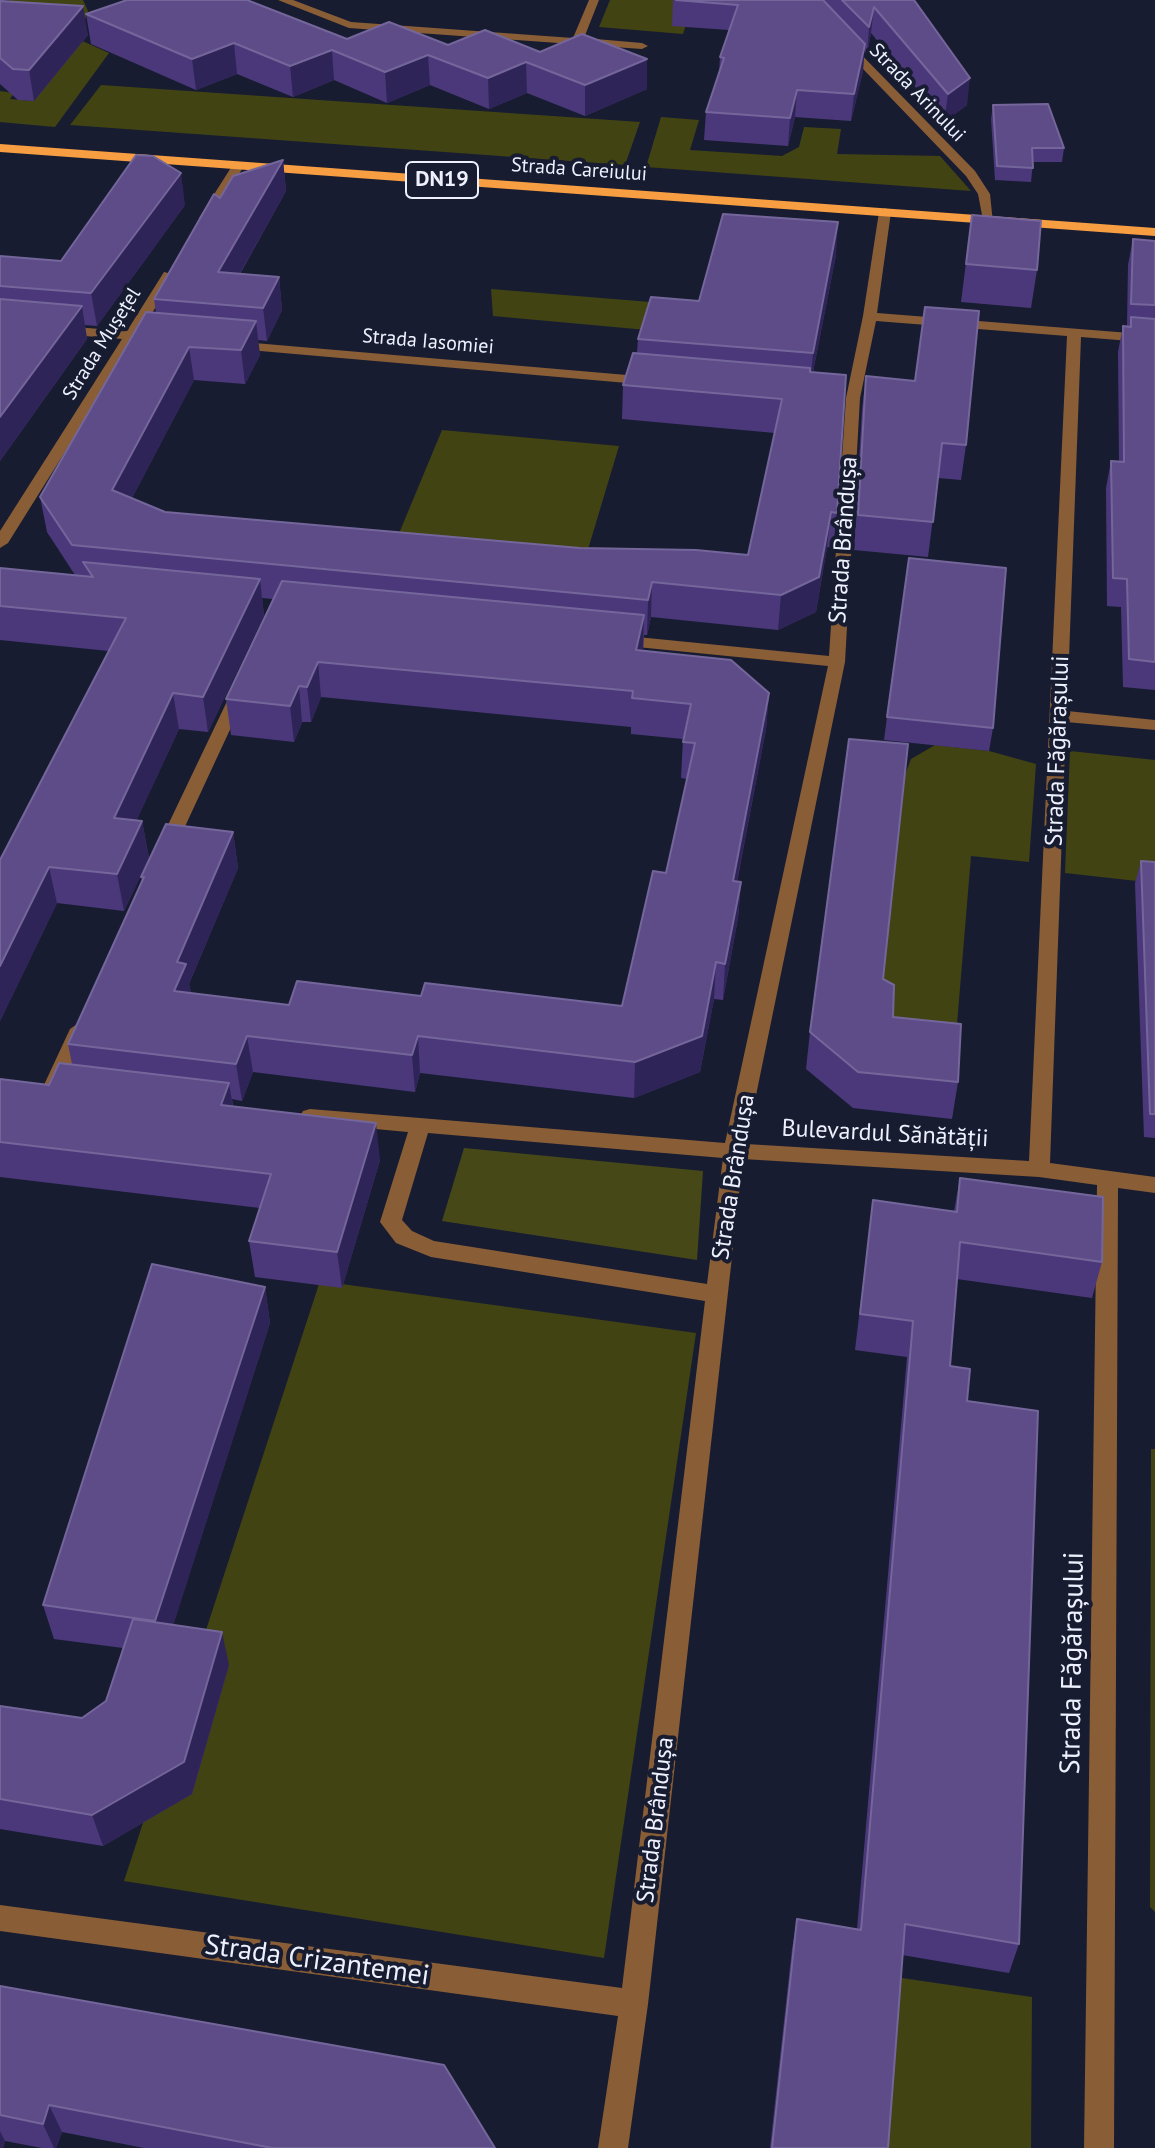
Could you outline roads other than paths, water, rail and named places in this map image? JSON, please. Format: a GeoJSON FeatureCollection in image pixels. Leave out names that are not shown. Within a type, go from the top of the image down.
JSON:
{"type":"FeatureCollection","features":[{"type":"Feature","properties":{"kind":"main road","name":"Strada Careiului"},"geometry":{"type":"LineString","coordinates":[[0,148],[1155,232]]}},
{"type":"Feature","properties":{"kind":"street"},"geometry":{"type":"LineString","coordinates":[[283,0],[349,25],[642,46]]}},
{"type":"Feature","properties":{"kind":"street"},"geometry":{"type":"LineString","coordinates":[[577,41],[594,0]]}},
{"type":"Feature","properties":{"kind":"street","name":"Strada Arinului"},"geometry":{"type":"LineString","coordinates":[[832,30],[971,174],[984,194],[989,220]]}},
{"type":"Feature","properties":{"kind":"street"},"geometry":{"type":"LineString","coordinates":[[196,232],[238,166]]}},
{"type":"Feature","properties":{"kind":"street","name":"Strada Brândușa"},"geometry":{"type":"LineString","coordinates":[[613,2148],[634,2004],[734,1151],[837,662],[853,398],[870,316],[885,212]]}},
{"type":"Feature","properties":{"kind":"street","name":"Strada Mușețel"},"geometry":{"type":"LineString","coordinates":[[0,543],[180,258]]}},
{"type":"Feature","properties":{"kind":"street"},"geometry":{"type":"LineString","coordinates":[[870,316],[1155,339]]}},
{"type":"Feature","properties":{"kind":"street"},"geometry":{"type":"LineString","coordinates":[[44,328],[175,340]]}},
{"type":"Feature","properties":{"kind":"street","name":"Strada Făgărașului"},"geometry":{"type":"LineString","coordinates":[[1039,1169],[1074,333]]}},
{"type":"Feature","properties":{"kind":"street","name":"Strada Iasomiei"},"geometry":{"type":"LineString","coordinates":[[220,344],[665,383]]}},
{"type":"Feature","properties":{"kind":"street"},"geometry":{"type":"LineString","coordinates":[[834,397],[853,398]]}},
{"type":"Feature","properties":{"kind":"street"},"geometry":{"type":"LineString","coordinates":[[597,638],[837,662]]}},
{"type":"Feature","properties":{"kind":"street"},"geometry":{"type":"LineString","coordinates":[[155,871],[247,677]]}},
{"type":"Feature","properties":{"kind":"street"},"geometry":{"type":"LineString","coordinates":[[1060,716],[1155,725]]}},
{"type":"Feature","properties":{"kind":"street"},"geometry":{"type":"LineString","coordinates":[[26,1084],[60,1088],[91,1007]]}},
{"type":"Feature","properties":{"kind":"street","name":"Bulevardul Sănătății"},"geometry":{"type":"LineString","coordinates":[[284,1114],[734,1151],[1039,1169],[1155,1185]]}},
{"type":"Feature","properties":{"kind":"street"},"geometry":{"type":"LineString","coordinates":[[420,1125],[391,1222],[404,1237],[431,1249],[716,1294]]}},
{"type":"Feature","properties":{"kind":"street","name":"Strada Făgărașului"},"geometry":{"type":"LineString","coordinates":[[1099,2148],[1108,1179]]}},
{"type":"Feature","properties":{"kind":"street","name":"Strada Crizantemei"},"geometry":{"type":"LineString","coordinates":[[0,1918],[634,2004]]}}]}
